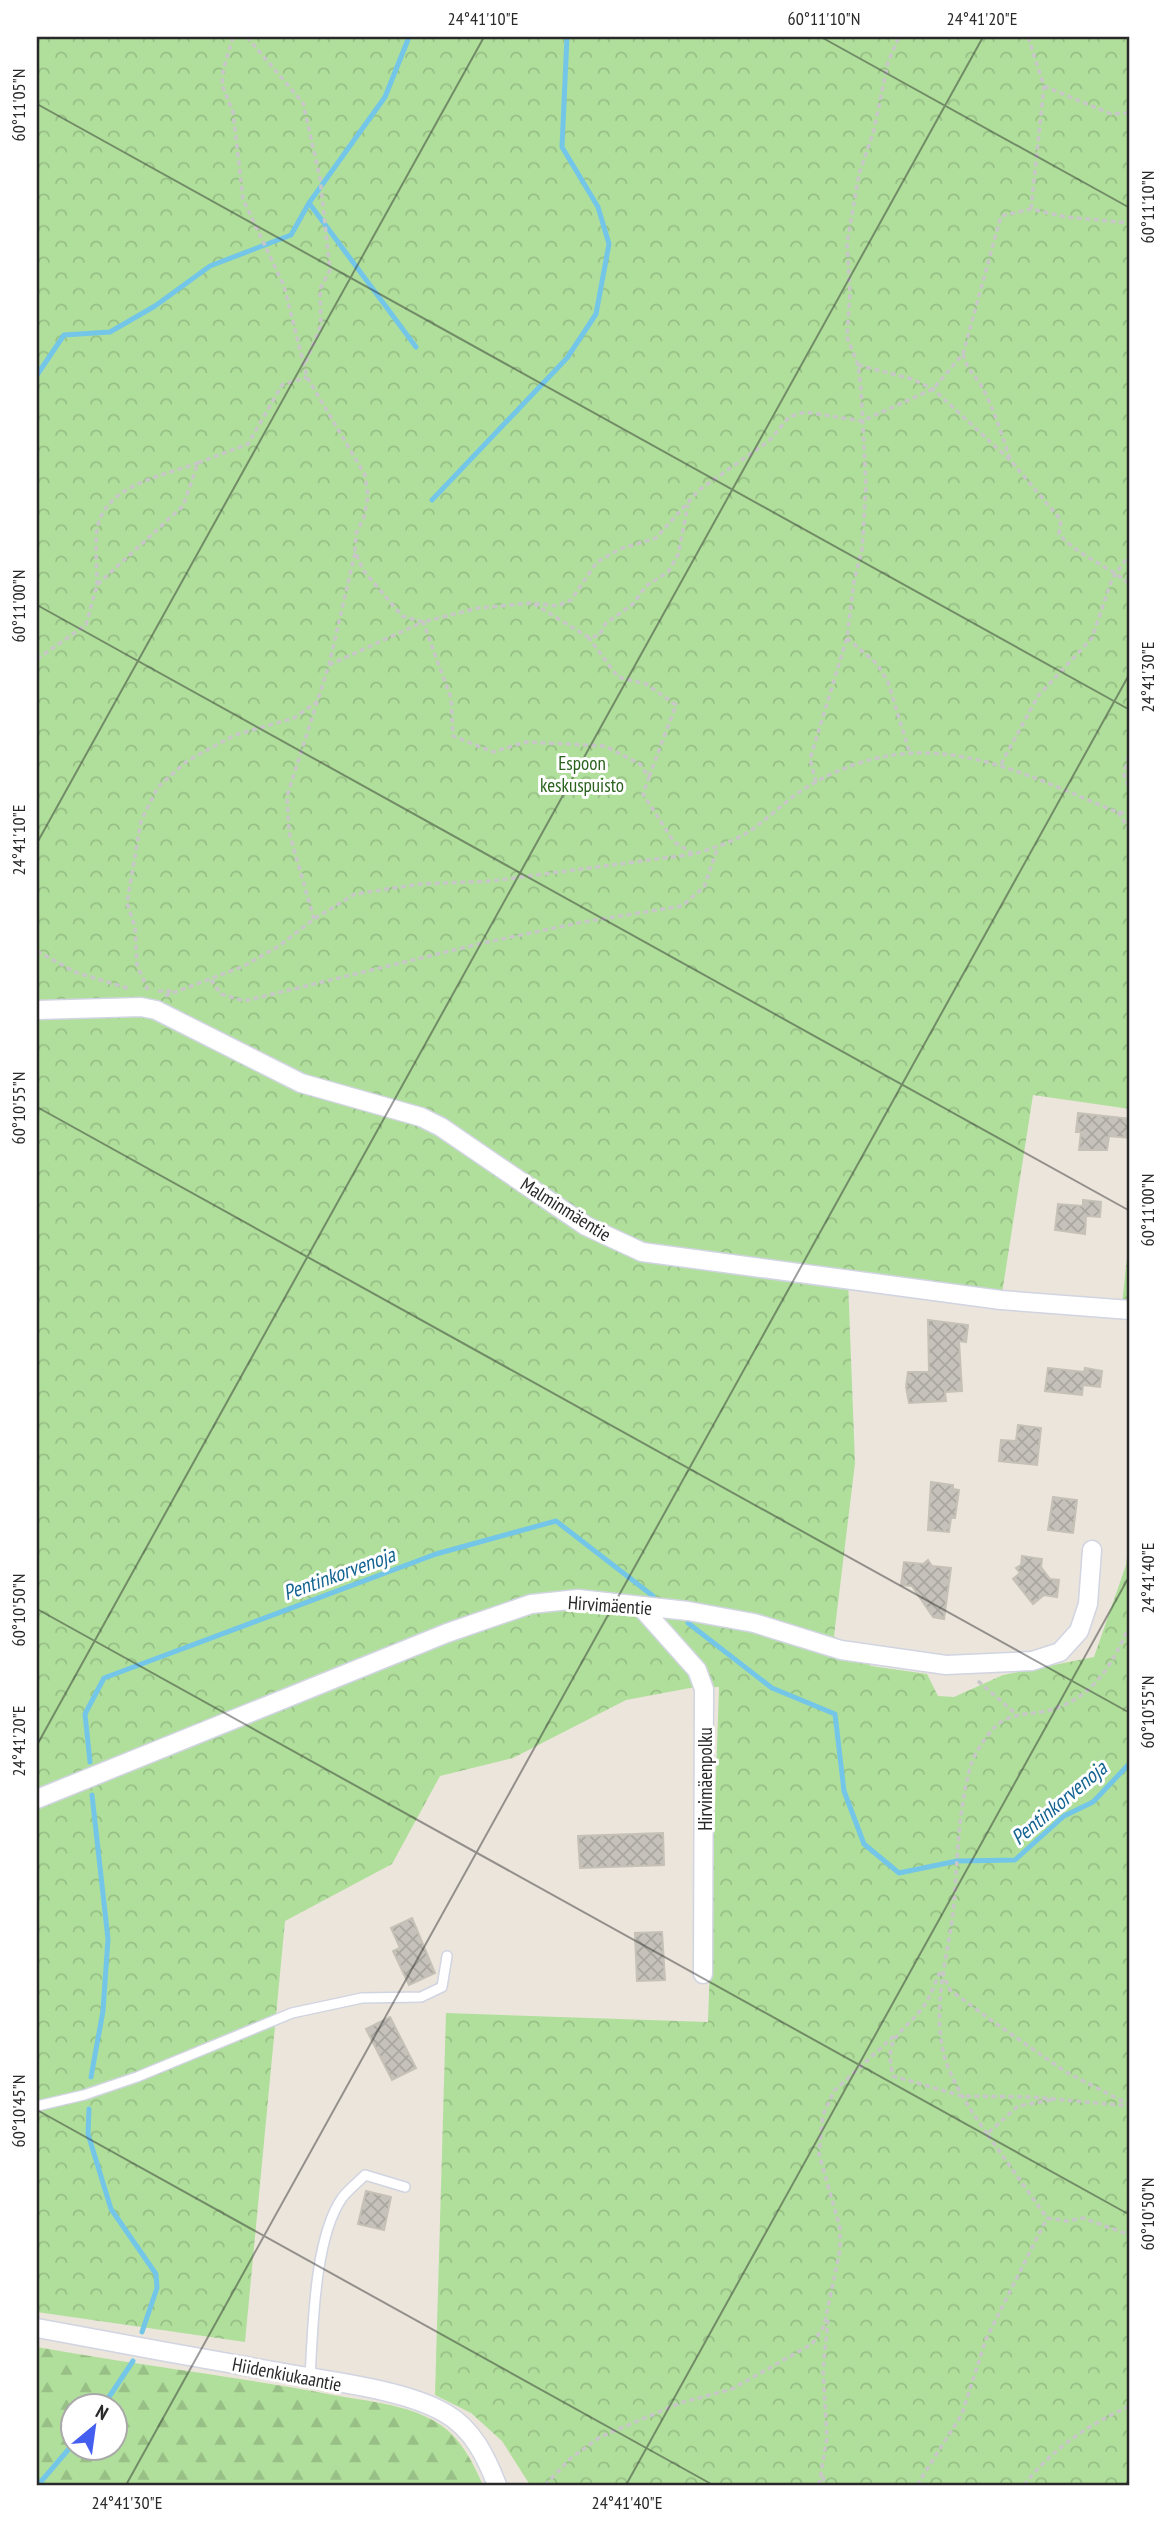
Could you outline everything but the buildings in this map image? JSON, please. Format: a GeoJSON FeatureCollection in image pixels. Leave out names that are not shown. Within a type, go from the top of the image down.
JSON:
{"type":"FeatureCollection","features":[{"type":"Feature","properties":{"kind":"street","name":"Malminmäentie"},"geometry":{"type":"LineString","coordinates":[[37,1010],[142,995],[169,1016],[301,1083],[421,1117],[441,1127],[586,1226],[642,1252],[1001,1300],[1130,1310]]}},
{"type":"Feature","properties":{"kind":"street","name":"Hirvimäentie"},"geometry":{"type":"LineString","coordinates":[[37,1799],[447,1633],[531,1604],[578,1599],[640,1606],[754,1623],[841,1650],[959,1665],[1032,1661],[1060,1652],[1079,1631],[1087,1604],[1092,1550]]}},
{"type":"Feature","properties":{"kind":"street","name":"Hirvimäenpolku"},"geometry":{"type":"LineString","coordinates":[[640,1606],[697,1670],[704,1689],[702,1974]]}},
{"type":"Feature","properties":{"kind":"street","name":"Hiidenkiukaantie"},"geometry":{"type":"LineString","coordinates":[[37,2328],[310,2377],[416,2400],[448,2414],[467,2431],[482,2451],[497,2485]]}},
{"type":"Feature","properties":{"kind":"lane"},"geometry":{"type":"LineString","coordinates":[[37,2106],[84,2095],[137,2077],[292,2013],[362,1998],[421,1997],[442,1987],[447,1956]]}},
{"type":"Feature","properties":{"kind":"lane"},"geometry":{"type":"LineString","coordinates":[[310,2377],[320,2269],[330,2224],[342,2198],[365,2175],[405,2187]]}},
{"type":"Feature","properties":{"kind":"path"},"geometry":{"type":"LineString","coordinates":[[233,37],[223,71],[222,86],[233,112],[243,199],[264,237],[284,286],[294,334],[306,364],[307,377],[365,475],[368,496],[364,517],[356,534],[355,551],[329,665],[288,796],[289,832],[314,919]]}},
{"type":"Feature","properties":{"kind":"path"},"geometry":{"type":"LineString","coordinates":[[247,37],[303,103],[320,178],[330,270],[320,289],[321,325],[306,364]]}},
{"type":"Feature","properties":{"kind":"path"},"geometry":{"type":"LineString","coordinates":[[816,782],[810,760],[847,638],[854,581],[862,550],[866,485],[858,365],[847,337],[850,292],[847,243],[859,174],[874,131],[888,62],[899,37]]}},
{"type":"Feature","properties":{"kind":"path"},"geometry":{"type":"LineString","coordinates":[[1028,37],[1044,86],[1031,209]]}},
{"type":"Feature","properties":{"kind":"path"},"geometry":{"type":"LineString","coordinates":[[1044,86],[1111,114],[1130,113]]}},
{"type":"Feature","properties":{"kind":"path"},"geometry":{"type":"LineString","coordinates":[[329,665],[423,622],[478,608],[532,603],[556,606],[571,600],[597,562],[620,549],[656,538],[717,475],[769,441],[789,417],[805,412],[862,421],[933,389],[963,354],[1001,216],[1031,209],[1066,217],[1130,223]]}},
{"type":"Feature","properties":{"kind":"path"},"geometry":{"type":"LineString","coordinates":[[963,354],[968,372],[980,384],[996,419],[1011,461]]}},
{"type":"Feature","properties":{"kind":"path"},"geometry":{"type":"LineString","coordinates":[[858,365],[912,379],[933,389],[1011,461],[1061,520],[1059,534],[1071,548],[1115,572],[1130,585]]}},
{"type":"Feature","properties":{"kind":"path"},"geometry":{"type":"LineString","coordinates":[[37,659],[86,625],[97,585],[97,530],[104,508],[122,491],[248,444],[282,384],[307,377]]}},
{"type":"Feature","properties":{"kind":"path"},"geometry":{"type":"LineString","coordinates":[[97,585],[183,506],[198,463]]}},
{"type":"Feature","properties":{"kind":"path"},"geometry":{"type":"LineString","coordinates":[[588,637],[599,636],[605,624],[633,604],[646,586],[668,572],[678,555],[688,505]]}},
{"type":"Feature","properties":{"kind":"path"},"geometry":{"type":"LineString","coordinates":[[355,551],[363,570],[402,616],[423,622]]}},
{"type":"Feature","properties":{"kind":"path"},"geometry":{"type":"LineString","coordinates":[[1002,764],[1038,696],[1092,638],[1115,572],[1130,554]]}},
{"type":"Feature","properties":{"kind":"path"},"geometry":{"type":"LineString","coordinates":[[532,603],[588,637],[618,677],[646,684],[657,695],[676,705],[643,794],[674,842],[694,854]]}},
{"type":"Feature","properties":{"kind":"path"},"geometry":{"type":"LineString","coordinates":[[423,622],[451,698],[453,736],[493,752],[526,742],[605,746],[639,764],[649,777]]}},
{"type":"Feature","properties":{"kind":"path"},"geometry":{"type":"LineString","coordinates":[[847,638],[877,664],[888,682],[909,751]]}},
{"type":"Feature","properties":{"kind":"path"},"geometry":{"type":"LineString","coordinates":[[142,995],[135,927],[127,903],[141,821],[158,787],[187,761],[235,735],[258,726],[294,718],[318,701]]}},
{"type":"Feature","properties":{"kind":"path"},"geometry":{"type":"LineString","coordinates":[[1130,748],[1124,775],[1130,791]]}},
{"type":"Feature","properties":{"kind":"path"},"geometry":{"type":"LineString","coordinates":[[37,951],[75,972],[142,995],[177,990],[211,980],[279,946],[314,919],[355,894],[421,884],[505,880],[694,854],[750,831],[816,782],[870,760],[909,751],[1002,764],[1117,812],[1130,814]]}},
{"type":"Feature","properties":{"kind":"path"},"geometry":{"type":"LineString","coordinates":[[1117,812],[1130,831]]}},
{"type":"Feature","properties":{"kind":"path"},"geometry":{"type":"LineString","coordinates":[[211,980],[221,994],[244,1001],[483,943],[583,922],[682,906],[704,887],[719,846]]}},
{"type":"Feature","properties":{"kind":"path"},"geometry":{"type":"LineString","coordinates":[[142,995],[177,990]]}},
{"type":"Feature","properties":{"kind":"path"},"geometry":{"type":"LineString","coordinates":[[1130,1623],[1110,1665],[1093,1688],[1076,1701],[1042,1712],[1016,1714],[993,1728],[972,1762],[962,1807],[953,1915],[942,1970],[940,2014],[944,2055],[962,2096],[1048,2218],[1066,2221],[1083,2218],[1130,2235]]}},
{"type":"Feature","properties":{"kind":"path"},"geometry":{"type":"LineString","coordinates":[[959,1665],[1016,1714]]}},
{"type":"Feature","properties":{"kind":"path"},"geometry":{"type":"LineString","coordinates":[[545,2485],[571,2458],[600,2437],[680,2403],[732,2389],[794,2357],[812,2344],[824,2326],[840,2250],[840,2228],[818,2154],[823,2115],[834,2091],[922,2010],[942,1970]]}},
{"type":"Feature","properties":{"kind":"path"},"geometry":{"type":"LineString","coordinates":[[942,1970],[950,1990],[995,2023],[1066,2072],[1130,2106]]}},
{"type":"Feature","properties":{"kind":"path"},"geometry":{"type":"LineString","coordinates":[[894,2036],[889,2057],[893,2076],[962,2096],[1057,2099],[1130,2106]]}},
{"type":"Feature","properties":{"kind":"path"},"geometry":{"type":"LineString","coordinates":[[987,2134],[1018,2106],[1057,2099]]}},
{"type":"Feature","properties":{"kind":"path"},"geometry":{"type":"LineString","coordinates":[[917,2485],[962,2414],[986,2339],[1048,2218]]}},
{"type":"Feature","properties":{"kind":"path"},"geometry":{"type":"LineString","coordinates":[[819,2485],[827,2438],[822,2370],[830,2297]]}},
{"type":"Feature","properties":{"kind":"path"},"geometry":{"type":"LineString","coordinates":[[1024,2485],[1054,2451],[1103,2418],[1130,2406]]}},
{"type":"Feature","properties":{"kind":"path"},"geometry":{"type":"LineString","coordinates":[[822,2474],[825,2485]]}},
{"type":"Feature","properties":{"kind":"green space","name":"Espoon keskuspuisto"},"geometry":{"type":"Polygon","coordinates":[[[37,37],[1130,37],[1130,1109],[1033,1095],[1001,1300],[848,1280],[855,1463],[834,1636],[871,1666],[927,1674],[938,1696],[954,1697],[1003,1675],[1094,1657],[1126,1565],[1130,1532],[1130,2485],[530,2485],[502,2441],[471,2413],[435,2395],[446,2013],[708,2022],[719,1687],[690,1688],[626,1700],[513,1758],[440,1776],[392,1864],[285,1921],[245,2342],[37,2312],[37,37]]]}},
{"type":"Feature","properties":{"kind":"green space"},"geometry":{"type":"Polygon","coordinates":[[[1130,1230],[1130,1314],[1122,1304],[1130,1230]]]}},
{"type":"Feature","properties":{"kind":"green space"},"geometry":{"type":"Polygon","coordinates":[[[37,2347],[296,2388],[412,2411],[436,2422],[452,2434],[470,2458],[483,2485],[40,2485],[37,2481],[37,2347]]]}},
{"type":"Feature","properties":{"kind":"waterway"},"geometry":{"type":"LineString","coordinates":[[37,375],[64,335],[110,332],[155,306],[210,266],[291,235],[309,203],[385,97],[409,37]]}},
{"type":"Feature","properties":{"kind":"waterway"},"geometry":{"type":"LineString","coordinates":[[432,500],[567,358],[596,314],[609,244],[598,207],[562,147],[567,37]]}},
{"type":"Feature","properties":{"kind":"waterway"},"geometry":{"type":"LineString","coordinates":[[309,203],[416,347]]}},
{"type":"Feature","properties":{"kind":"waterway","name":"Pentinkorvenoja"},"geometry":{"type":"LineString","coordinates":[[90,1762],[85,1714],[104,1678],[436,1554],[556,1521],[653,1596]]}},
{"type":"Feature","properties":{"kind":"waterway","name":"Pentinkorvenoja"},"geometry":{"type":"LineString","coordinates":[[688,1623],[772,1688],[835,1714],[844,1791],[864,1844],[899,1873],[957,1861],[1015,1860],[1064,1816],[1093,1802],[1130,1763]]}},
{"type":"Feature","properties":{"kind":"waterway","name":"Pentinkorvenoja"},"geometry":{"type":"LineString","coordinates":[[91,2077],[103,2011],[108,1939],[92,1795]]}},
{"type":"Feature","properties":{"kind":"waterway","name":"Pentinkorvenoja"},"geometry":{"type":"LineString","coordinates":[[89,2109],[88,2134],[111,2209],[156,2274],[157,2288],[142,2332]]}},
{"type":"Feature","properties":{"kind":"waterway","name":"Pentinkorvenoja"},"geometry":{"type":"LineString","coordinates":[[112,2392],[133,2361]]}},
{"type":"Feature","properties":{"kind":"waterway","name":"Pentinkorvenoja"},"geometry":{"type":"LineString","coordinates":[[38,2485],[60,2459]]}}]}
